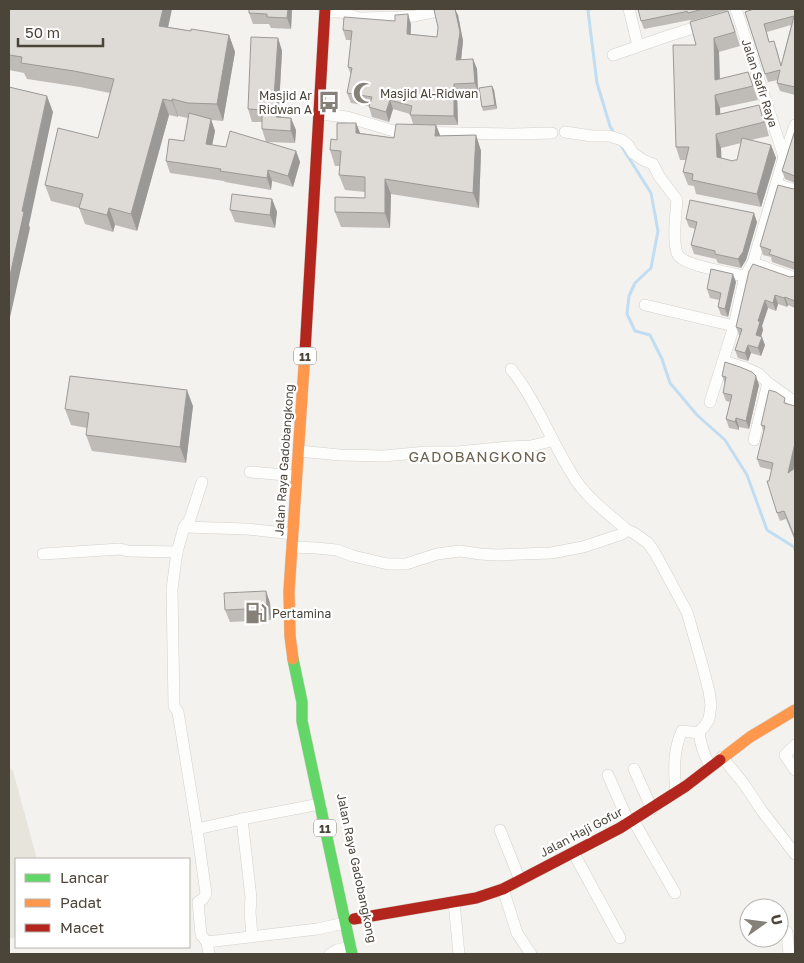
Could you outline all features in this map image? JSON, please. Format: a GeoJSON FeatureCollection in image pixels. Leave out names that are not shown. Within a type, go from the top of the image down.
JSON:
{"type":"FeatureCollection","features":[{"type":"Feature","properties":{"kind":"main road","name":"Jalan Raya Gadobangkong"},"geometry":{"type":"LineString","coordinates":[[324,10],[299,451],[289,592],[290,636],[302,702],[302,721],[320,804],[350,921],[361,954]]}},
{"type":"Feature","properties":{"kind":"main road","name":"Jalan Raya Gadobangkong"},"geometry":{"type":"LineString","coordinates":[[302,702],[312,719],[350,921],[351,951]]}},
{"type":"Feature","properties":{"kind":"main road","name":"Jalan Haji Gofur"},"geometry":{"type":"LineString","coordinates":[[350,921],[476,898],[502,889],[652,809],[750,737],[795,710]]}},
{"type":"Feature","properties":{"kind":"street"},"geometry":{"type":"LineString","coordinates":[[340,12],[359,9]]}},
{"type":"Feature","properties":{"kind":"street"},"geometry":{"type":"LineString","coordinates":[[324,10],[340,12],[359,18],[415,16],[447,9]]}},
{"type":"Feature","properties":{"kind":"street"},"geometry":{"type":"LineString","coordinates":[[628,9],[638,46]]}},
{"type":"Feature","properties":{"kind":"street"},"geometry":{"type":"LineString","coordinates":[[613,55],[734,15]]}},
{"type":"Feature","properties":{"kind":"street","name":"Jalan Safir Raya"},"geometry":{"type":"LineString","coordinates":[[734,15],[784,157]]}},
{"type":"Feature","properties":{"kind":"street"},"geometry":{"type":"LineString","coordinates":[[319,114],[347,117],[394,131],[552,133]]}},
{"type":"Feature","properties":{"kind":"street"},"geometry":{"type":"LineString","coordinates":[[710,402],[734,326],[745,276],[753,263],[761,215],[776,184],[795,125]]}},
{"type":"Feature","properties":{"kind":"street"},"geometry":{"type":"LineString","coordinates":[[565,132],[592,136],[609,136],[622,140],[633,153],[652,164],[658,176],[677,200],[675,246],[679,257],[691,264],[745,276]]}},
{"type":"Feature","properties":{"kind":"street"},"geometry":{"type":"LineString","coordinates":[[776,184],[795,190]]}},
{"type":"Feature","properties":{"kind":"street"},"geometry":{"type":"LineString","coordinates":[[677,200],[689,200]]}},
{"type":"Feature","properties":{"kind":"street"},"geometry":{"type":"LineString","coordinates":[[753,263],[795,278]]}},
{"type":"Feature","properties":{"kind":"street"},"geometry":{"type":"LineString","coordinates":[[645,305],[734,326]]}},
{"type":"Feature","properties":{"kind":"street"},"geometry":{"type":"LineString","coordinates":[[723,361],[759,374],[768,383],[795,402]]}},
{"type":"Feature","properties":{"kind":"street"},"geometry":{"type":"LineString","coordinates":[[511,369],[576,480],[586,493],[627,530],[648,543],[687,612],[709,691],[711,705],[709,719],[699,733],[700,744],[711,767]]}},
{"type":"Feature","properties":{"kind":"street"},"geometry":{"type":"LineString","coordinates":[[754,440],[768,383]]}},
{"type":"Feature","properties":{"kind":"street"},"geometry":{"type":"LineString","coordinates":[[299,451],[340,455],[384,456],[426,452],[457,452],[532,446],[547,442],[551,437]]}},
{"type":"Feature","properties":{"kind":"street"},"geometry":{"type":"LineString","coordinates":[[250,472],[297,476]]}},
{"type":"Feature","properties":{"kind":"street"},"geometry":{"type":"LineString","coordinates":[[202,482],[190,519],[184,527],[177,552],[172,589],[174,706],[178,712],[197,829],[206,894],[203,900],[198,902],[201,935],[207,942],[209,954]]}},
{"type":"Feature","properties":{"kind":"street"},"geometry":{"type":"LineString","coordinates":[[184,527],[239,529],[293,534]]}},
{"type":"Feature","properties":{"kind":"street"},"geometry":{"type":"LineString","coordinates":[[292,547],[337,550],[353,556],[388,564],[406,564],[437,554],[460,550],[497,555],[551,553],[583,547],[622,534],[627,530]]}},
{"type":"Feature","properties":{"kind":"street"},"geometry":{"type":"LineString","coordinates":[[43,554],[120,549],[128,551],[177,552]]}},
{"type":"Feature","properties":{"kind":"street"},"geometry":{"type":"LineString","coordinates":[[676,793],[674,768],[678,740],[682,731],[699,733]]}},
{"type":"Feature","properties":{"kind":"street"},"geometry":{"type":"LineString","coordinates":[[795,746],[785,755],[795,770]]}},
{"type":"Feature","properties":{"kind":"street"},"geometry":{"type":"LineString","coordinates":[[722,757],[795,854]]}},
{"type":"Feature","properties":{"kind":"street"},"geometry":{"type":"LineString","coordinates":[[634,768],[652,809]]}},
{"type":"Feature","properties":{"kind":"street"},"geometry":{"type":"LineString","coordinates":[[608,775],[631,821],[674,893]]}},
{"type":"Feature","properties":{"kind":"street"},"geometry":{"type":"LineString","coordinates":[[197,829],[320,804]]}},
{"type":"Feature","properties":{"kind":"street"},"geometry":{"type":"LineString","coordinates":[[242,819],[252,898],[250,912],[252,936]]}},
{"type":"Feature","properties":{"kind":"street"},"geometry":{"type":"LineString","coordinates":[[500,830],[520,880]]}},
{"type":"Feature","properties":{"kind":"street"},"geometry":{"type":"LineString","coordinates":[[574,852],[620,938]]}},
{"type":"Feature","properties":{"kind":"street"},"geometry":{"type":"LineString","coordinates":[[502,889],[517,934],[531,954]]}},
{"type":"Feature","properties":{"kind":"street"},"geometry":{"type":"LineString","coordinates":[[454,902],[459,954]]}},
{"type":"Feature","properties":{"kind":"street"},"geometry":{"type":"LineString","coordinates":[[207,942],[317,928],[350,921]]}},
{"type":"Feature","properties":{"kind":"street"},"geometry":{"type":"LineString","coordinates":[[330,954],[337,950],[351,951]]}},
{"type":"Feature","properties":{"kind":"shaded area"},"geometry":{"type":"Polygon","coordinates":[[[9,767],[13,771],[37,858],[15,858],[15,937],[9,939],[9,767]]]}},
{"type":"Feature","properties":{"kind":"building"},"geometry":{"type":"Polygon","coordinates":[[[9,9],[163,9],[159,26],[229,35],[217,104],[188,103],[163,99],[131,214],[109,208],[107,215],[79,208],[83,194],[45,185],[58,128],[98,138],[114,79],[21,63],[22,57],[9,55],[9,9]]]}},
{"type":"Feature","properties":{"kind":"building"},"geometry":{"type":"Polygon","coordinates":[[[249,9],[288,9],[287,18],[267,17],[267,14],[249,13],[249,9]]]}},
{"type":"Feature","properties":{"kind":"building"},"geometry":{"type":"Polygon","coordinates":[[[455,9],[460,32],[456,60],[473,59],[475,83],[454,84],[454,116],[410,115],[412,106],[390,100],[386,112],[369,107],[372,97],[347,93],[352,68],[348,67],[352,31],[343,30],[344,17],[395,21],[395,15],[408,14],[407,34],[437,37],[438,27],[434,10],[455,9]]]}},
{"type":"Feature","properties":{"kind":"building"},"geometry":{"type":"Polygon","coordinates":[[[638,9],[703,9],[641,21],[638,9]]]}},
{"type":"Feature","properties":{"kind":"building"},"geometry":{"type":"Polygon","coordinates":[[[754,9],[795,9],[795,87],[777,83],[780,70],[765,74],[745,12],[754,9]],[[794,16],[764,24],[769,42],[774,41],[781,66],[794,16]]]}},
{"type":"Feature","properties":{"kind":"building"},"geometry":{"type":"Polygon","coordinates":[[[728,11],[735,32],[714,38],[715,80],[748,72],[753,86],[715,95],[716,115],[759,105],[764,122],[716,134],[717,157],[733,161],[737,160],[742,138],[771,145],[757,194],[692,180],[693,174],[683,172],[689,147],[676,147],[673,45],[696,45],[690,22],[728,11]]]}},
{"type":"Feature","properties":{"kind":"building"},"geometry":{"type":"Polygon","coordinates":[[[251,37],[278,38],[274,98],[277,99],[276,117],[291,118],[291,131],[262,129],[262,110],[248,109],[251,37]]]}},
{"type":"Feature","properties":{"kind":"building"},"geometry":{"type":"Polygon","coordinates":[[[492,86],[495,105],[482,107],[479,88],[492,86]]]}},
{"type":"Feature","properties":{"kind":"building"},"geometry":{"type":"Polygon","coordinates":[[[9,87],[47,96],[9,280],[9,87]]]}},
{"type":"Feature","properties":{"kind":"building"},"geometry":{"type":"Polygon","coordinates":[[[189,113],[211,119],[206,144],[226,147],[230,131],[296,151],[288,176],[268,170],[267,178],[166,161],[169,139],[184,141],[189,113]]]}},
{"type":"Feature","properties":{"kind":"building"},"geometry":{"type":"Polygon","coordinates":[[[337,123],[356,123],[356,133],[394,138],[396,124],[436,125],[435,136],[476,135],[473,193],[385,179],[385,213],[335,212],[335,197],[365,198],[365,177],[339,175],[341,151],[330,150],[331,139],[337,140],[337,123]]]}},
{"type":"Feature","properties":{"kind":"building"},"geometry":{"type":"Polygon","coordinates":[[[795,130],[795,176],[782,171],[795,130]]]}},
{"type":"Feature","properties":{"kind":"building"},"geometry":{"type":"Polygon","coordinates":[[[778,185],[795,188],[795,263],[769,254],[771,250],[760,246],[778,185]]]}},
{"type":"Feature","properties":{"kind":"building"},"geometry":{"type":"Polygon","coordinates":[[[232,194],[272,199],[270,215],[230,210],[232,194]]]}},
{"type":"Feature","properties":{"kind":"building"},"geometry":{"type":"Polygon","coordinates":[[[690,200],[754,213],[743,252],[738,259],[715,254],[715,251],[691,245],[697,222],[686,219],[690,200]]]}},
{"type":"Feature","properties":{"kind":"building"},"geometry":{"type":"Polygon","coordinates":[[[753,264],[790,277],[795,276],[795,301],[775,295],[773,303],[765,300],[758,321],[760,322],[756,335],[762,337],[758,348],[748,345],[745,353],[735,350],[742,329],[736,327],[749,271],[753,264]]]}},
{"type":"Feature","properties":{"kind":"building"},"geometry":{"type":"Polygon","coordinates":[[[711,269],[733,274],[725,309],[718,307],[721,293],[707,289],[711,269]]]}},
{"type":"Feature","properties":{"kind":"building"},"geometry":{"type":"Polygon","coordinates":[[[725,362],[752,372],[756,376],[746,421],[736,418],[735,422],[726,419],[732,395],[723,393],[726,377],[722,376],[725,362]]]}},
{"type":"Feature","properties":{"kind":"building"},"geometry":{"type":"Polygon","coordinates":[[[70,376],[187,390],[180,447],[86,435],[89,413],[65,409],[70,376]]]}},
{"type":"Feature","properties":{"kind":"building"},"geometry":{"type":"Polygon","coordinates":[[[769,390],[785,398],[784,403],[795,406],[795,443],[788,473],[795,468],[795,538],[784,511],[777,513],[767,481],[769,481],[773,463],[757,459],[765,426],[761,425],[769,390]]]}},
{"type":"Feature","properties":{"kind":"building"},"geometry":{"type":"Polygon","coordinates":[[[266,591],[267,608],[225,610],[224,593],[266,591]]]}},
{"type":"Feature","properties":{"kind":"waterway"},"geometry":{"type":"LineString","coordinates":[[590,9],[588,11],[597,83],[610,126],[615,135]]}},
{"type":"Feature","properties":{"kind":"waterway"},"geometry":{"type":"LineString","coordinates":[[620,144],[651,193],[658,231],[651,268],[635,283],[629,296],[627,314],[635,331],[650,335],[662,359],[670,383],[697,415],[725,440],[747,475],[767,530],[794,547],[795,550]]}},
{"type":"Feature","properties":{"kind":"traffic: fast"},"geometry":{"type":"LineString","coordinates":[[293,659],[302,702],[302,721],[352,954]]}},
{"type":"Feature","properties":{"kind":"traffic: slow"},"geometry":{"type":"LineString","coordinates":[[293,659],[290,636],[289,591],[305,352]]}},
{"type":"Feature","properties":{"kind":"traffic: slow"},"geometry":{"type":"LineString","coordinates":[[720,760],[750,737],[795,710]]}},
{"type":"Feature","properties":{"kind":"traffic: jam"},"geometry":{"type":"LineString","coordinates":[[305,352],[325,9]]}},
{"type":"Feature","properties":{"kind":"traffic: jam"},"geometry":{"type":"LineString","coordinates":[[354,919],[476,898],[503,889],[620,828],[686,786],[720,760]]}},
{"type":"Feature","properties":{"kind":"place","name":"Masjid Al-Ridwan"},"geometry":{"type":"Point","coordinates":[364,93]}},
{"type":"Feature","properties":{"kind":"place","name":"Masjid Ar Ridwan A"},"geometry":{"type":"Point","coordinates":[329,102]}},
{"type":"Feature","properties":{"kind":"place","name":"Pertamina"},"geometry":{"type":"Point","coordinates":[256,613]}},
{"type":"Feature","properties":{"kind":"district","name":"GADOBANGKONG"},"geometry":{"type":"Point","coordinates":[478,456]}}]}
